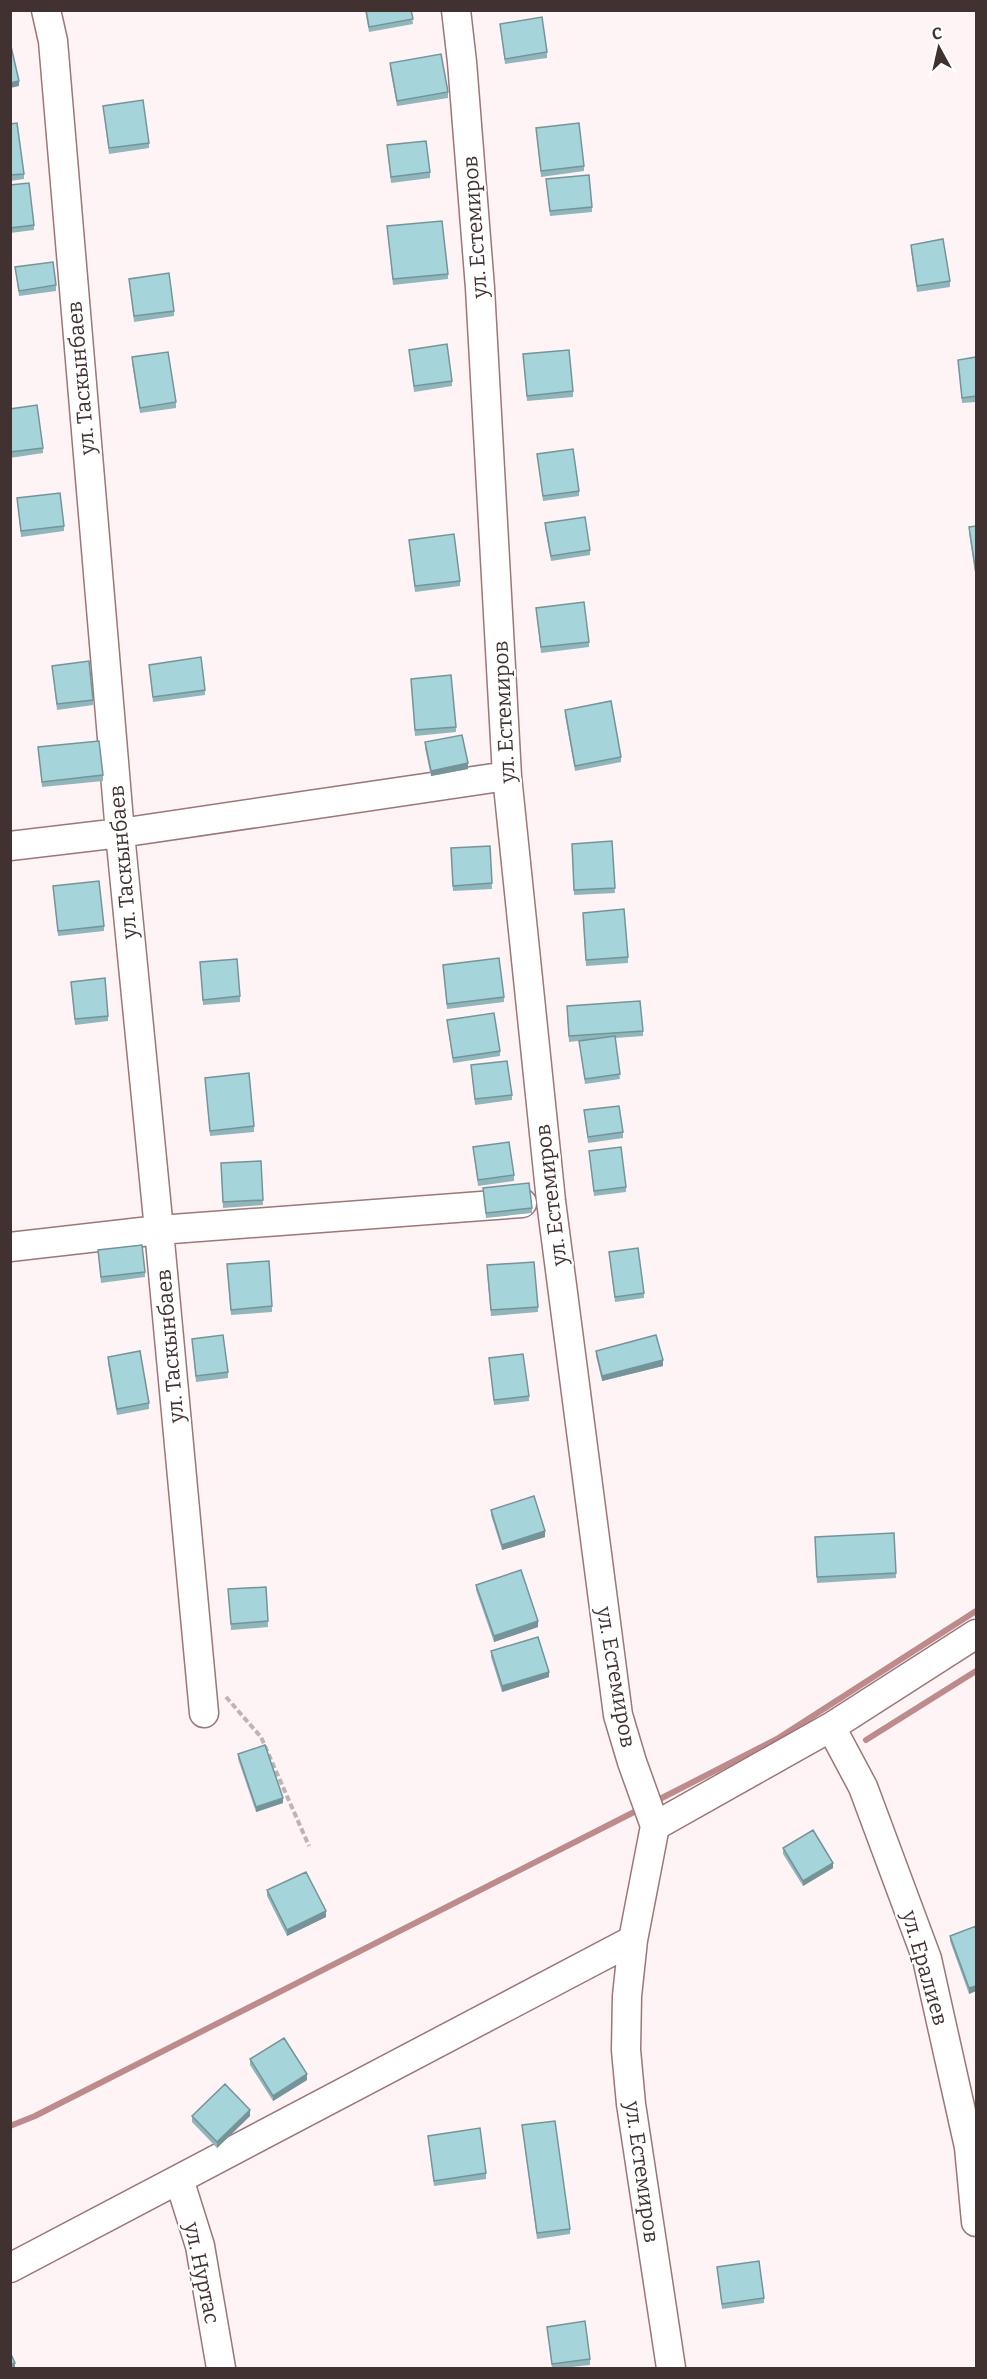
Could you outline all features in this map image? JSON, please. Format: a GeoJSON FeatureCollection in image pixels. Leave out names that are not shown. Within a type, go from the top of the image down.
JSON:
{"type":"FeatureCollection","features":[{"type":"Feature","properties":{"kind":"street","name":"ул. Таскынбаев"},"geometry":{"type":"LineString","coordinates":[[46,10],[53,41],[120,833],[159,1230],[213,1703]]}},
{"type":"Feature","properties":{"kind":"street","name":"ул. Естемиров"},"geometry":{"type":"LineString","coordinates":[[456,10],[480,288],[507,776],[550,1201],[618,1715],[655,1826],[633,1940],[627,1996],[626,2050],[631,2104],[671,2368]]}},
{"type":"Feature","properties":{"kind":"street"},"geometry":{"type":"LineString","coordinates":[[10,846],[120,833],[507,776]]}},
{"type":"Feature","properties":{"kind":"street"},"geometry":{"type":"LineString","coordinates":[[10,1247],[159,1230],[550,1201]]}},
{"type":"Feature","properties":{"kind":"street"},"geometry":{"type":"LineString","coordinates":[[655,1826],[831,1727],[976,1634]]}},
{"type":"Feature","properties":{"kind":"street","name":"ул. Ералиев"},"geometry":{"type":"LineString","coordinates":[[831,1727],[863,1787],[927,1959],[969,2147],[976,2222]]}},
{"type":"Feature","properties":{"kind":"street"},"geometry":{"type":"LineString","coordinates":[[10,2268],[633,1940]]}},
{"type":"Feature","properties":{"kind":"street","name":"ул. Нуртас"},"geometry":{"type":"LineString","coordinates":[[179,2180],[200,2246],[221,2368]]}},
{"type":"Feature","properties":{"kind":"path"},"geometry":{"type":"LineString","coordinates":[[213,1703],[261,1737],[309,1846]]}},
{"type":"Feature","properties":{"kind":"building"},"geometry":{"type":"Polygon","coordinates":[[[366,10],[411,10],[413,19],[369,27],[366,10]]]}},
{"type":"Feature","properties":{"kind":"building"},"geometry":{"type":"Polygon","coordinates":[[[542,17],[547,52],[505,59],[500,24],[542,17]]]}},
{"type":"Feature","properties":{"kind":"building"},"geometry":{"type":"Polygon","coordinates":[[[10,42],[19,81],[10,83],[10,42]]]}},
{"type":"Feature","properties":{"kind":"building"},"geometry":{"type":"Polygon","coordinates":[[[441,54],[448,92],[397,101],[390,63],[441,54]]]}},
{"type":"Feature","properties":{"kind":"building"},"geometry":{"type":"Polygon","coordinates":[[[143,100],[149,143],[109,148],[103,106],[143,100]]]}},
{"type":"Feature","properties":{"kind":"building"},"geometry":{"type":"Polygon","coordinates":[[[17,123],[24,174],[10,175],[10,124],[17,123]]]}},
{"type":"Feature","properties":{"kind":"building"},"geometry":{"type":"Polygon","coordinates":[[[579,123],[584,166],[541,171],[536,128],[579,123]]]}},
{"type":"Feature","properties":{"kind":"building"},"geometry":{"type":"Polygon","coordinates":[[[426,141],[430,172],[391,177],[387,145],[426,141]]]}},
{"type":"Feature","properties":{"kind":"building"},"geometry":{"type":"Polygon","coordinates":[[[589,175],[592,207],[550,211],[546,179],[589,175]]]}},
{"type":"Feature","properties":{"kind":"building"},"geometry":{"type":"Polygon","coordinates":[[[29,183],[34,225],[10,228],[10,185],[29,183]]]}},
{"type":"Feature","properties":{"kind":"building"},"geometry":{"type":"Polygon","coordinates":[[[442,221],[448,274],[393,279],[387,226],[442,221]]]}},
{"type":"Feature","properties":{"kind":"building"},"geometry":{"type":"Polygon","coordinates":[[[943,239],[950,281],[917,286],[911,245],[943,239]]]}},
{"type":"Feature","properties":{"kind":"building"},"geometry":{"type":"Polygon","coordinates":[[[53,262],[56,285],[19,291],[15,267],[53,262]]]}},
{"type":"Feature","properties":{"kind":"building"},"geometry":{"type":"Polygon","coordinates":[[[169,273],[174,311],[134,316],[129,279],[169,273]]]}},
{"type":"Feature","properties":{"kind":"building"},"geometry":{"type":"Polygon","coordinates":[[[447,344],[452,381],[414,386],[409,350],[447,344]]]}},
{"type":"Feature","properties":{"kind":"building"},"geometry":{"type":"Polygon","coordinates":[[[569,350],[573,391],[527,396],[523,354],[569,350]]]}},
{"type":"Feature","properties":{"kind":"building"},"geometry":{"type":"Polygon","coordinates":[[[168,352],[176,402],[140,408],[132,357],[168,352]]]}},
{"type":"Feature","properties":{"kind":"building"},"geometry":{"type":"Polygon","coordinates":[[[976,357],[976,396],[962,398],[958,360],[976,357]]]}},
{"type":"Feature","properties":{"kind":"building"},"geometry":{"type":"Polygon","coordinates":[[[37,405],[43,448],[10,452],[10,409],[37,405]]]}},
{"type":"Feature","properties":{"kind":"building"},"geometry":{"type":"Polygon","coordinates":[[[573,449],[579,491],[543,496],[537,454],[573,449]]]}},
{"type":"Feature","properties":{"kind":"building"},"geometry":{"type":"Polygon","coordinates":[[[60,493],[64,526],[21,531],[17,498],[60,493]]]}},
{"type":"Feature","properties":{"kind":"building"},"geometry":{"type":"Polygon","coordinates":[[[585,517],[590,550],[551,556],[545,523],[585,517]]]}},
{"type":"Feature","properties":{"kind":"building"},"geometry":{"type":"Polygon","coordinates":[[[976,526],[976,573],[969,527],[976,526]]]}},
{"type":"Feature","properties":{"kind":"building"},"geometry":{"type":"Polygon","coordinates":[[[454,534],[460,581],[415,586],[409,540],[454,534]]]}},
{"type":"Feature","properties":{"kind":"building"},"geometry":{"type":"Polygon","coordinates":[[[584,602],[589,642],[541,647],[536,608],[584,602]]]}},
{"type":"Feature","properties":{"kind":"building"},"geometry":{"type":"Polygon","coordinates":[[[201,657],[205,690],[153,697],[149,665],[201,657]]]}},
{"type":"Feature","properties":{"kind":"building"},"geometry":{"type":"Polygon","coordinates":[[[89,661],[93,700],[57,704],[52,666],[89,661]]]}},
{"type":"Feature","properties":{"kind":"building"},"geometry":{"type":"Polygon","coordinates":[[[451,675],[456,727],[415,730],[411,679],[451,675]]]}},
{"type":"Feature","properties":{"kind":"building"},"geometry":{"type":"Polygon","coordinates":[[[611,701],[621,757],[575,766],[565,710],[611,701]]]}},
{"type":"Feature","properties":{"kind":"building"},"geometry":{"type":"Polygon","coordinates":[[[462,735],[468,763],[431,771],[425,742],[462,735]]]}},
{"type":"Feature","properties":{"kind":"building"},"geometry":{"type":"Polygon","coordinates":[[[99,741],[103,775],[42,782],[38,747],[99,741]]]}},
{"type":"Feature","properties":{"kind":"building"},"geometry":{"type":"Polygon","coordinates":[[[612,841],[615,888],[574,890],[572,844],[612,841]]]}},
{"type":"Feature","properties":{"kind":"building"},"geometry":{"type":"Polygon","coordinates":[[[490,846],[492,883],[453,886],[451,848],[490,846]]]}},
{"type":"Feature","properties":{"kind":"building"},"geometry":{"type":"Polygon","coordinates":[[[99,881],[104,926],[58,931],[53,886],[99,881]]]}},
{"type":"Feature","properties":{"kind":"building"},"geometry":{"type":"Polygon","coordinates":[[[624,909],[628,957],[586,960],[583,913],[624,909]]]}},
{"type":"Feature","properties":{"kind":"building"},"geometry":{"type":"Polygon","coordinates":[[[499,958],[504,997],[447,1004],[443,965],[499,958]]]}},
{"type":"Feature","properties":{"kind":"building"},"geometry":{"type":"Polygon","coordinates":[[[237,959],[240,996],[203,1000],[200,962],[237,959]]]}},
{"type":"Feature","properties":{"kind":"building"},"geometry":{"type":"Polygon","coordinates":[[[105,978],[108,1016],[75,1019],[71,982],[105,978]]]}},
{"type":"Feature","properties":{"kind":"building"},"geometry":{"type":"Polygon","coordinates":[[[640,1001],[643,1031],[569,1036],[567,1006],[640,1001]]]}},
{"type":"Feature","properties":{"kind":"building"},"geometry":{"type":"Polygon","coordinates":[[[494,1013],[500,1051],[453,1058],[447,1020],[494,1013]]]}},
{"type":"Feature","properties":{"kind":"building"},"geometry":{"type":"Polygon","coordinates":[[[615,1036],[620,1074],[585,1079],[579,1041],[615,1036]]]}},
{"type":"Feature","properties":{"kind":"building"},"geometry":{"type":"Polygon","coordinates":[[[507,1061],[512,1095],[475,1099],[471,1065],[507,1061]]]}},
{"type":"Feature","properties":{"kind":"building"},"geometry":{"type":"Polygon","coordinates":[[[249,1073],[254,1126],[210,1131],[205,1078],[249,1073]]]}},
{"type":"Feature","properties":{"kind":"building"},"geometry":{"type":"Polygon","coordinates":[[[619,1106],[623,1132],[588,1137],[584,1110],[619,1106]]]}},
{"type":"Feature","properties":{"kind":"building"},"geometry":{"type":"Polygon","coordinates":[[[509,1142],[514,1175],[478,1180],[473,1147],[509,1142]]]}},
{"type":"Feature","properties":{"kind":"building"},"geometry":{"type":"Polygon","coordinates":[[[621,1147],[626,1187],[594,1191],[589,1151],[621,1147]]]}},
{"type":"Feature","properties":{"kind":"building"},"geometry":{"type":"Polygon","coordinates":[[[261,1161],[263,1200],[223,1202],[221,1163],[261,1161]]]}},
{"type":"Feature","properties":{"kind":"building"},"geometry":{"type":"Polygon","coordinates":[[[529,1183],[532,1208],[486,1213],[483,1188],[529,1183]]]}},
{"type":"Feature","properties":{"kind":"building"},"geometry":{"type":"Polygon","coordinates":[[[142,1245],[145,1272],[101,1277],[98,1250],[142,1245]]]}},
{"type":"Feature","properties":{"kind":"building"},"geometry":{"type":"Polygon","coordinates":[[[638,1248],[644,1293],[615,1297],[609,1252],[638,1248]]]}},
{"type":"Feature","properties":{"kind":"building"},"geometry":{"type":"Polygon","coordinates":[[[269,1261],[272,1306],[231,1310],[227,1264],[269,1261]]]}},
{"type":"Feature","properties":{"kind":"building"},"geometry":{"type":"Polygon","coordinates":[[[534,1262],[538,1307],[491,1310],[487,1265],[534,1262]]]}},
{"type":"Feature","properties":{"kind":"building"},"geometry":{"type":"Polygon","coordinates":[[[223,1335],[228,1372],[196,1376],[192,1339],[223,1335]]]}},
{"type":"Feature","properties":{"kind":"building"},"geometry":{"type":"Polygon","coordinates":[[[656,1335],[663,1360],[602,1376],[596,1351],[656,1335]]]}},
{"type":"Feature","properties":{"kind":"building"},"geometry":{"type":"Polygon","coordinates":[[[140,1351],[149,1403],[117,1409],[108,1357],[140,1351]]]}},
{"type":"Feature","properties":{"kind":"building"},"geometry":{"type":"Polygon","coordinates":[[[523,1354],[529,1396],[494,1400],[489,1358],[523,1354]]]}},
{"type":"Feature","properties":{"kind":"building"},"geometry":{"type":"Polygon","coordinates":[[[534,1496],[545,1531],[502,1545],[491,1510],[534,1496]]]}},
{"type":"Feature","properties":{"kind":"building"},"geometry":{"type":"Polygon","coordinates":[[[894,1533],[896,1573],[817,1577],[815,1537],[894,1533]]]}},
{"type":"Feature","properties":{"kind":"building"},"geometry":{"type":"Polygon","coordinates":[[[521,1570],[538,1621],[494,1636],[476,1585],[521,1570]]]}},
{"type":"Feature","properties":{"kind":"building"},"geometry":{"type":"Polygon","coordinates":[[[266,1587],[268,1621],[231,1624],[228,1589],[266,1587]]]}},
{"type":"Feature","properties":{"kind":"building"},"geometry":{"type":"Polygon","coordinates":[[[538,1637],[549,1672],[502,1686],[491,1651],[538,1637]]]}},
{"type":"Feature","properties":{"kind":"building"},"geometry":{"type":"Polygon","coordinates":[[[265,1745],[283,1798],[256,1807],[238,1754],[265,1745]]]}},
{"type":"Feature","properties":{"kind":"building"},"geometry":{"type":"Polygon","coordinates":[[[813,1830],[833,1863],[803,1881],[783,1848],[813,1830]]]}},
{"type":"Feature","properties":{"kind":"building"},"geometry":{"type":"Polygon","coordinates":[[[306,1872],[326,1911],[287,1930],[267,1890],[306,1872]]]}},
{"type":"Feature","properties":{"kind":"building"},"geometry":{"type":"Polygon","coordinates":[[[976,1926],[976,1986],[969,1988],[950,1936],[976,1926]]]}},
{"type":"Feature","properties":{"kind":"building"},"geometry":{"type":"Polygon","coordinates":[[[284,2038],[307,2074],[273,2096],[250,2059],[284,2038]]]}},
{"type":"Feature","properties":{"kind":"building"},"geometry":{"type":"Polygon","coordinates":[[[225,2084],[250,2110],[217,2142],[192,2116],[225,2084]]]}},
{"type":"Feature","properties":{"kind":"building"},"geometry":{"type":"Polygon","coordinates":[[[555,2121],[570,2229],[537,2233],[522,2125],[555,2121]]]}},
{"type":"Feature","properties":{"kind":"building"},"geometry":{"type":"Polygon","coordinates":[[[480,2128],[486,2173],[434,2181],[428,2136],[480,2128]]]}},
{"type":"Feature","properties":{"kind":"building"},"geometry":{"type":"Polygon","coordinates":[[[759,2261],[764,2298],[722,2304],[717,2267],[759,2261]]]}},
{"type":"Feature","properties":{"kind":"building"},"geometry":{"type":"Polygon","coordinates":[[[585,2321],[590,2359],[552,2364],[547,2327],[585,2321]]]}},
{"type":"Feature","properties":{"kind":"building"},"geometry":{"type":"Polygon","coordinates":[[[10,2352],[15,2363],[10,2364],[10,2352]]]}},
{"type":"Feature","properties":{"kind":"waterway"},"geometry":{"type":"LineString","coordinates":[[654,1802],[777,1739],[976,1611]]}},
{"type":"Feature","properties":{"kind":"waterway"},"geometry":{"type":"LineString","coordinates":[[866,1740],[976,1671]]}},
{"type":"Feature","properties":{"kind":"waterway"},"geometry":{"type":"LineString","coordinates":[[10,2126],[35,2116],[642,1808]]}}]}
